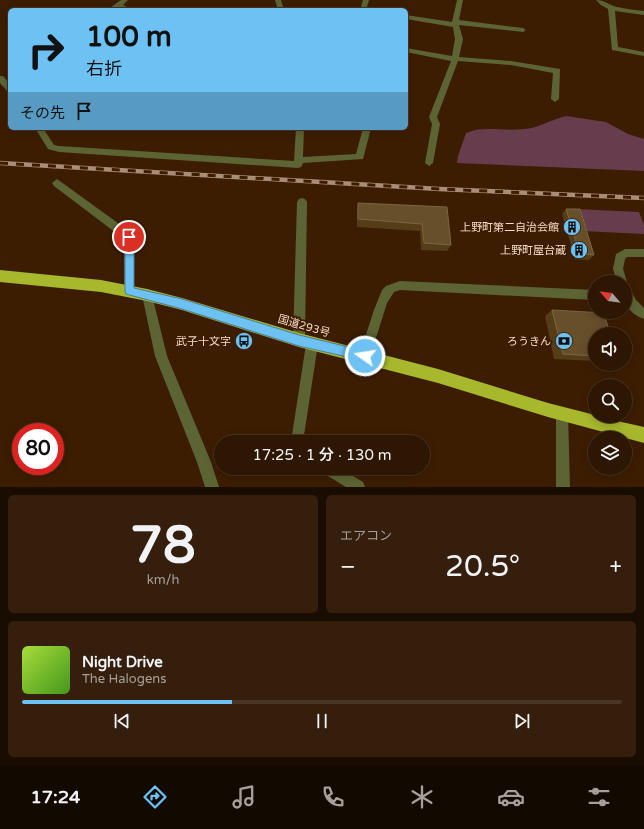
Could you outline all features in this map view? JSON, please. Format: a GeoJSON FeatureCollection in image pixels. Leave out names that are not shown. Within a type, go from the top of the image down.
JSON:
{"type":"FeatureCollection","features":[{"type":"Feature","properties":{"kind":"highway","name":"国道293号"},"geometry":{"type":"LineString","coordinates":[[0,276],[78,284],[130,291],[147,295],[182,304],[306,342],[365,356],[562,414],[644,435]]}},
{"type":"Feature","properties":{"kind":"street"},"geometry":{"type":"LineString","coordinates":[[114,8],[125,0]]}},
{"type":"Feature","properties":{"kind":"street"},"geometry":{"type":"LineString","coordinates":[[429,163],[436,124],[433,117],[455,59],[459,39],[456,23],[460,0]]}},
{"type":"Feature","properties":{"kind":"street"},"geometry":{"type":"LineString","coordinates":[[599,0],[602,4],[611,7],[644,13]]}},
{"type":"Feature","properties":{"kind":"street"},"geometry":{"type":"LineString","coordinates":[[119,5],[125,8]]}},
{"type":"Feature","properties":{"kind":"street"},"geometry":{"type":"LineString","coordinates":[[611,7],[615,48],[644,54]]}},
{"type":"Feature","properties":{"kind":"street"},"geometry":{"type":"LineString","coordinates":[[408,16],[523,30]]}},
{"type":"Feature","properties":{"kind":"street"},"geometry":{"type":"LineString","coordinates":[[408,50],[455,59],[510,63],[557,71],[555,99]]}},
{"type":"Feature","properties":{"kind":"street"},"geometry":{"type":"LineString","coordinates":[[0,78],[8,87]]}},
{"type":"Feature","properties":{"kind":"street"},"geometry":{"type":"LineString","coordinates":[[40,130],[51,147],[59,150],[298,165],[300,130]]}},
{"type":"Feature","properties":{"kind":"street"},"geometry":{"type":"LineString","coordinates":[[299,160],[360,158],[367,130]]}},
{"type":"Feature","properties":{"kind":"street"},"geometry":{"type":"LineString","coordinates":[[57,183],[129,237],[130,291]]}},
{"type":"Feature","properties":{"kind":"street"},"geometry":{"type":"LineString","coordinates":[[298,435],[306,342],[302,202]]}},
{"type":"Feature","properties":{"kind":"street"},"geometry":{"type":"LineString","coordinates":[[620,275],[618,269],[620,257],[625,253],[644,253]]}},
{"type":"Feature","properties":{"kind":"street"},"geometry":{"type":"LineString","coordinates":[[365,356],[384,300],[390,290],[396,286],[402,285],[588,295]]}},
{"type":"Feature","properties":{"kind":"street"},"geometry":{"type":"LineString","coordinates":[[147,295],[161,356],[204,462],[212,487]]}},
{"type":"Feature","properties":{"kind":"street"},"geometry":{"type":"LineString","coordinates":[[632,303],[644,314]]}},
{"type":"Feature","properties":{"kind":"street"},"geometry":{"type":"LineString","coordinates":[[562,414],[563,487]]}},
{"type":"Feature","properties":{"kind":"street"},"geometry":{"type":"LineString","coordinates":[[339,475],[358,487]]}},
{"type":"Feature","properties":{"kind":"shaded area"},"geometry":{"type":"Polygon","coordinates":[[[566,116],[606,122],[628,134],[644,139],[644,171],[457,163],[466,133],[480,129],[517,130],[530,128],[566,116]]]}},
{"type":"Feature","properties":{"kind":"shaded area"},"geometry":{"type":"Polygon","coordinates":[[[575,209],[639,212],[644,225],[644,234],[582,231],[575,209]]]}},
{"type":"Feature","properties":{"kind":"building"},"geometry":{"type":"Polygon","coordinates":[[[358,203],[447,207],[451,245],[424,243],[422,224],[358,219],[358,203]]]}},
{"type":"Feature","properties":{"kind":"building"},"geometry":{"type":"Polygon","coordinates":[[[566,209],[580,209],[594,255],[580,254],[566,209]]]}},
{"type":"Feature","properties":{"kind":"building"},"geometry":{"type":"Polygon","coordinates":[[[552,310],[588,312],[588,319],[606,319],[608,327],[588,327],[588,356],[563,354],[552,310]]]}},
{"type":"Feature","properties":{"kind":"railway"},"geometry":{"type":"LineString","coordinates":[[0,163],[439,189],[644,198]]}},
{"type":"Feature","properties":{"kind":"place","name":"上野町第二自治会館"},"geometry":{"type":"Point","coordinates":[572,227]}},
{"type":"Feature","properties":{"kind":"place","name":"上野町屋台蔵"},"geometry":{"type":"Point","coordinates":[579,250]}},
{"type":"Feature","properties":{"kind":"place","name":"武子十文字"},"geometry":{"type":"Point","coordinates":[244,341]}},
{"type":"Feature","properties":{"kind":"place","name":"ろうきん"},"geometry":{"type":"Point","coordinates":[564,341]}},
{"type":"Feature","properties":{"kind":"route"},"geometry":{"type":"LineString","coordinates":[[129,237],[130,291],[182,304],[312,344],[365,356]]}}]}
